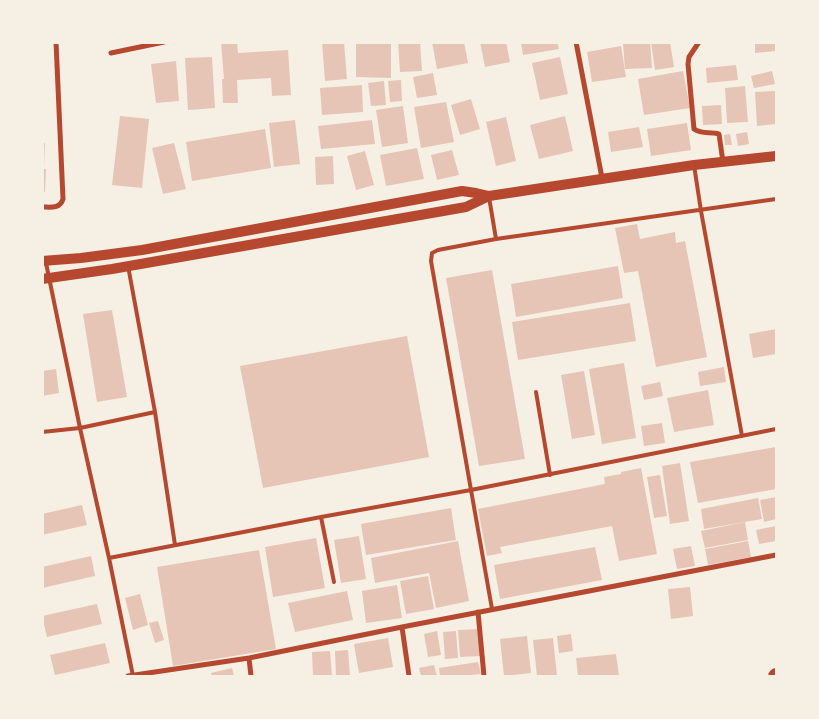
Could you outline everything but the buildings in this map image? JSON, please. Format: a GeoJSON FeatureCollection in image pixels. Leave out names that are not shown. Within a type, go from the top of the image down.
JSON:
{"type":"FeatureCollection","features":[{"type":"Feature","properties":{"kind":"main road"},"geometry":{"type":"LineString","coordinates":[[46,279],[145,264],[466,207],[489,196],[694,165],[776,156]]}},
{"type":"Feature","properties":{"kind":"main road"},"geometry":{"type":"LineString","coordinates":[[44,261],[142,250],[462,191],[489,196]]}},
{"type":"Feature","properties":{"kind":"main road"},"geometry":{"type":"LineString","coordinates":[[216,236],[219,250]]}},
{"type":"Feature","properties":{"kind":"main road"},"geometry":{"type":"LineString","coordinates":[[142,250],[145,264]]}},
{"type":"Feature","properties":{"kind":"main road"},"geometry":{"type":"LineString","coordinates":[[109,254],[112,269]]}},
{"type":"Feature","properties":{"kind":"street"},"geometry":{"type":"LineString","coordinates":[[42,207],[57,206],[62,203],[63,199],[56,42]]}},
{"type":"Feature","properties":{"kind":"street"},"geometry":{"type":"LineString","coordinates":[[111,54],[164,42]]}},
{"type":"Feature","properties":{"kind":"street"},"geometry":{"type":"LineString","coordinates":[[576,42],[602,178]]}},
{"type":"Feature","properties":{"kind":"street"},"geometry":{"type":"LineString","coordinates":[[699,42],[689,58],[688,64],[694,129],[698,132],[719,134],[723,162]]}},
{"type":"Feature","properties":{"kind":"street"},"geometry":{"type":"LineString","coordinates":[[130,676],[249,658],[492,609],[776,556]]}},
{"type":"Feature","properties":{"kind":"street"},"geometry":{"type":"LineString","coordinates":[[478,612],[484,676]]}},
{"type":"Feature","properties":{"kind":"street"},"geometry":{"type":"LineString","coordinates":[[402,627],[409,676]]}},
{"type":"Feature","properties":{"kind":"street"},"geometry":{"type":"LineString","coordinates":[[249,658],[252,676]]}},
{"type":"Feature","properties":{"kind":"lane"},"geometry":{"type":"LineString","coordinates":[[694,165],[742,436]]}},
{"type":"Feature","properties":{"kind":"lane"},"geometry":{"type":"LineString","coordinates":[[489,196],[496,239]]}},
{"type":"Feature","properties":{"kind":"lane"},"geometry":{"type":"LineString","coordinates":[[492,609],[431,258],[432,253],[438,250],[496,239],[776,199]]}},
{"type":"Feature","properties":{"kind":"lane"},"geometry":{"type":"LineString","coordinates":[[44,261],[46,279],[109,558],[130,676]]}},
{"type":"Feature","properties":{"kind":"lane"},"geometry":{"type":"LineString","coordinates":[[128,266],[155,412],[176,545]]}},
{"type":"Feature","properties":{"kind":"lane"},"geometry":{"type":"LineString","coordinates":[[536,392],[550,475]]}},
{"type":"Feature","properties":{"kind":"lane"},"geometry":{"type":"LineString","coordinates":[[42,432],[80,428],[155,412]]}},
{"type":"Feature","properties":{"kind":"lane"},"geometry":{"type":"LineString","coordinates":[[109,558],[550,475],[776,430]]}},
{"type":"Feature","properties":{"kind":"lane"},"geometry":{"type":"LineString","coordinates":[[320,517],[334,582]]}}]}
